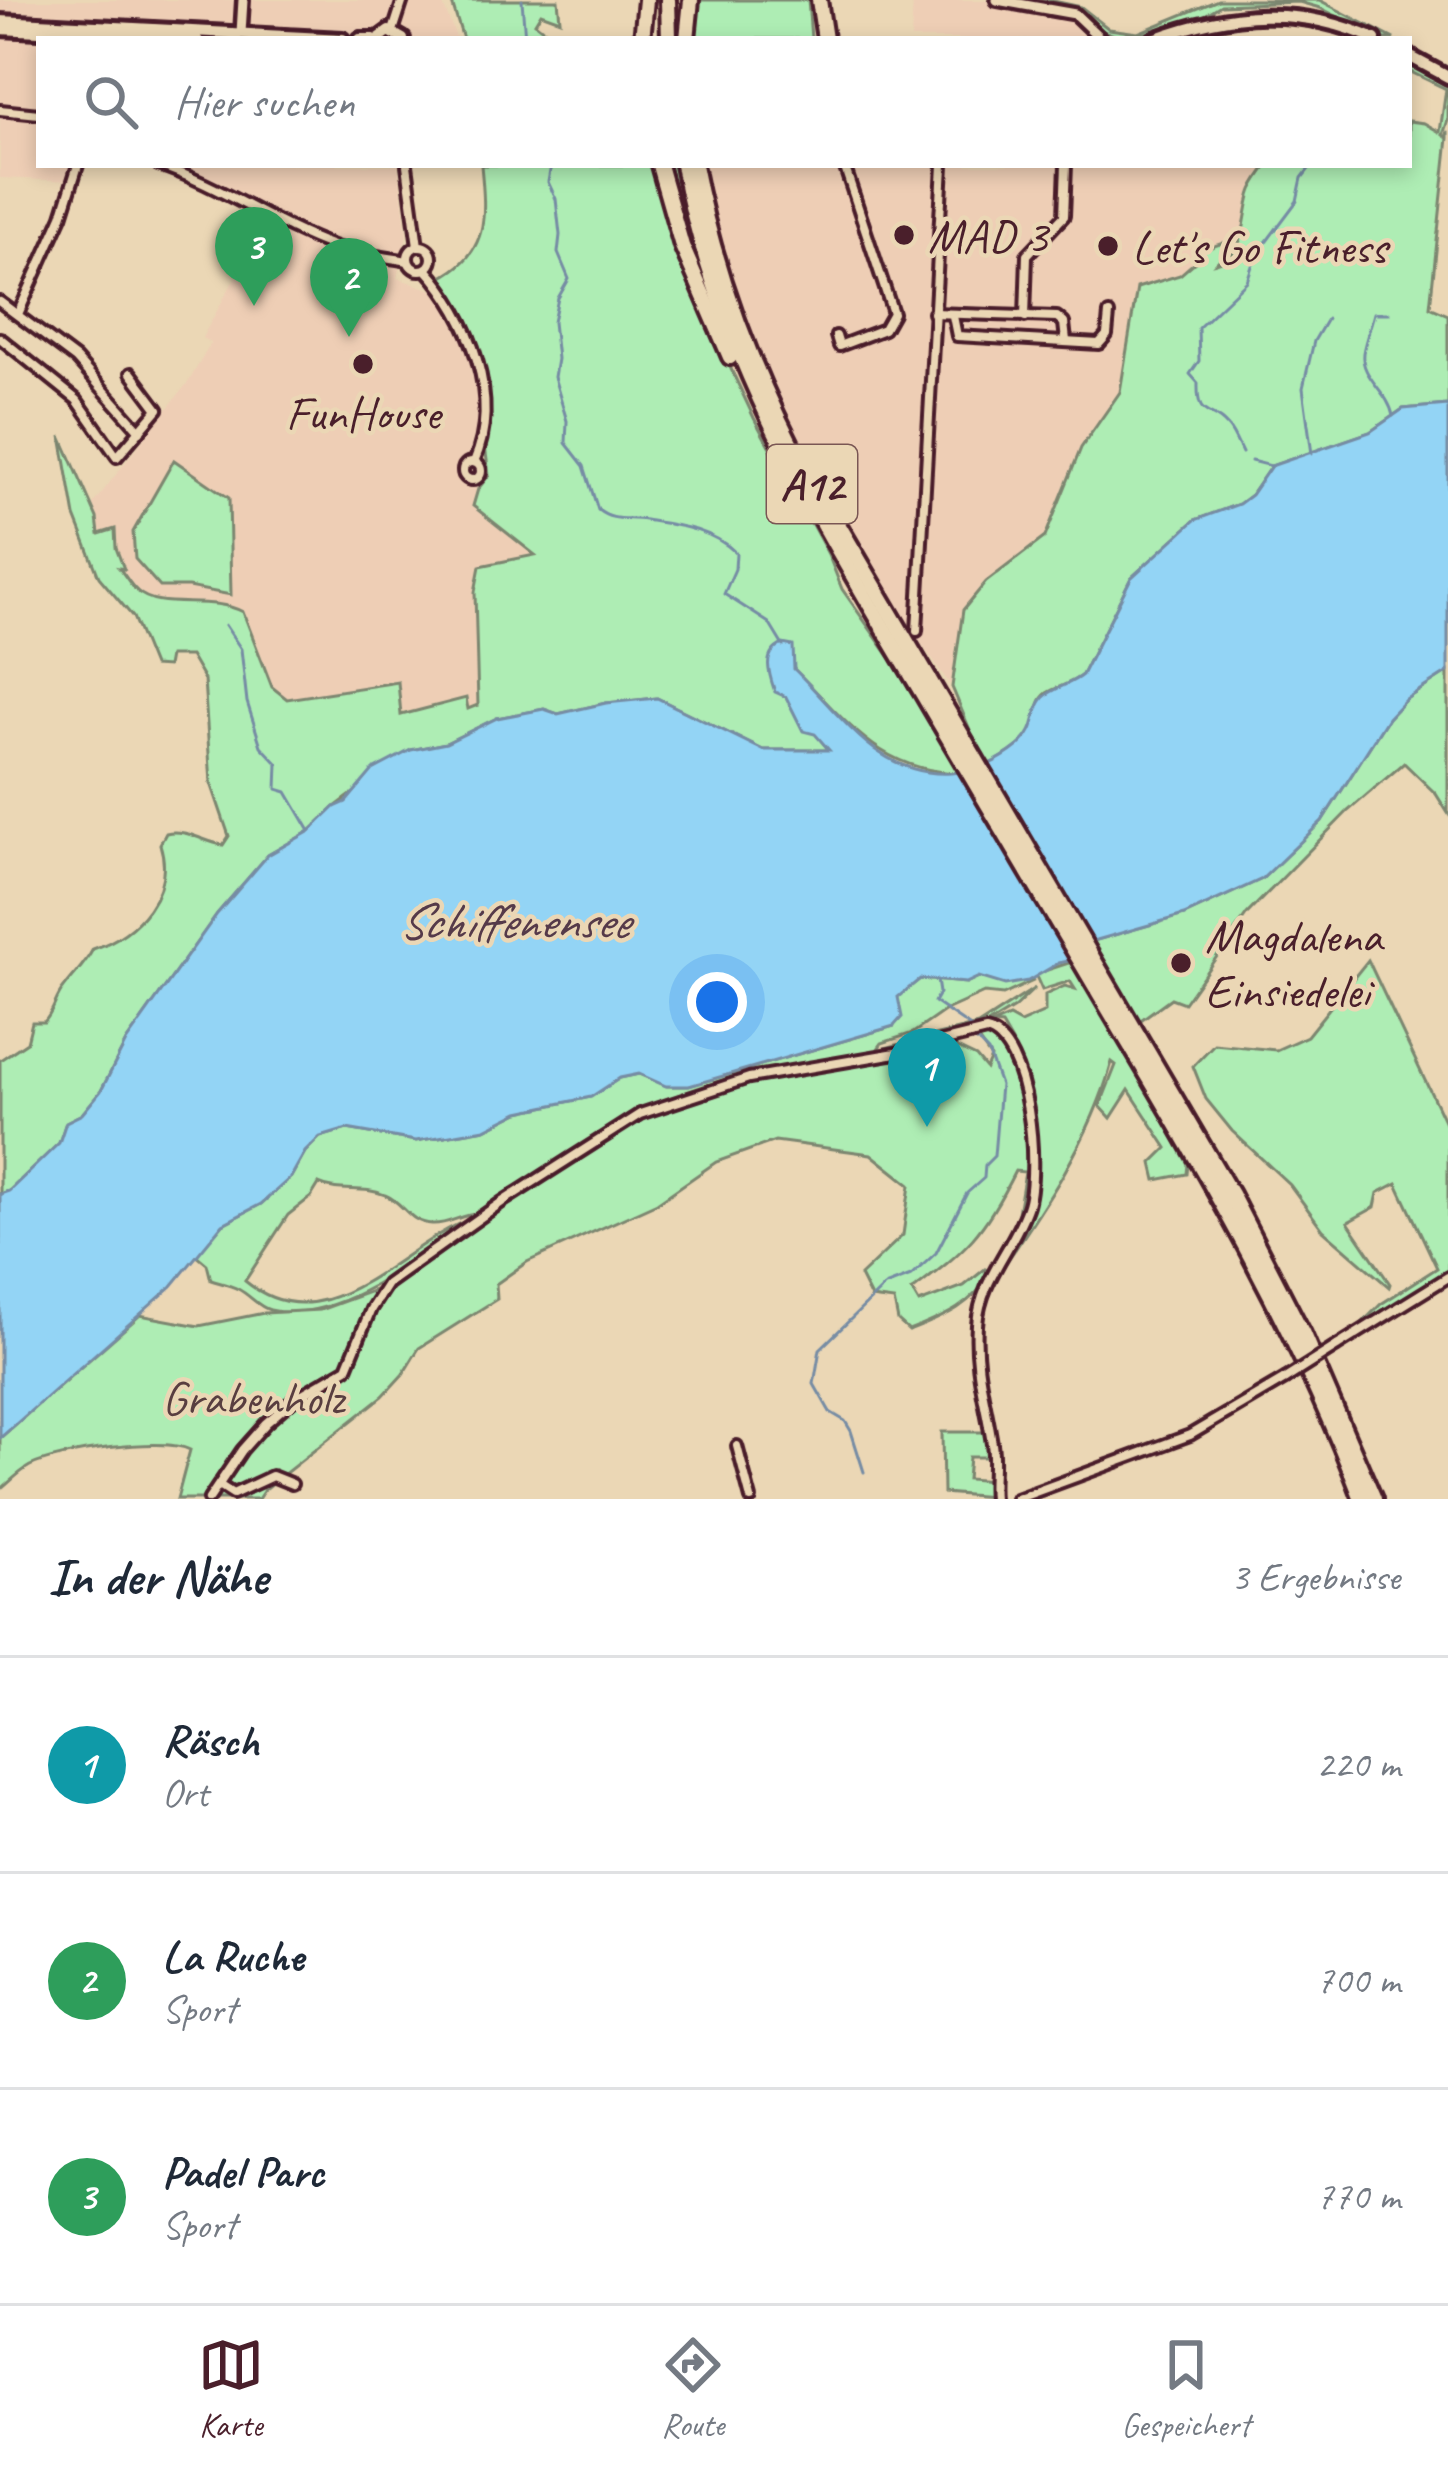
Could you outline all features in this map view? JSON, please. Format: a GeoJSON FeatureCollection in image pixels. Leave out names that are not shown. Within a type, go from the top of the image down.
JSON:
{"type":"FeatureCollection","features":[{"type":"Feature","properties":{"kind":"highway"},"geometry":{"type":"LineString","coordinates":[[642,36],[646,0]]}},
{"type":"Feature","properties":{"kind":"highway"},"geometry":{"type":"LineString","coordinates":[[668,0],[669,36]]}},
{"type":"Feature","properties":{"kind":"highway"},"geometry":{"type":"LineString","coordinates":[[679,0],[683,36]]}},
{"type":"Feature","properties":{"kind":"highway"},"geometry":{"type":"LineString","coordinates":[[684,36],[691,0]]}},
{"type":"Feature","properties":{"kind":"highway"},"geometry":{"type":"LineString","coordinates":[[814,36],[815,0]]}},
{"type":"Feature","properties":{"kind":"highway"},"geometry":{"type":"LineString","coordinates":[[815,0],[824,36]]}},
{"type":"Feature","properties":{"kind":"highway"},"geometry":{"type":"LineString","coordinates":[[660,168],[676,230],[700,291],[740,377],[783,453]]}},
{"type":"Feature","properties":{"kind":"highway","name":"A12"},"geometry":{"type":"LineString","coordinates":[[684,168],[725,322],[783,453],[1286,1298],[1374,1499]]}},
{"type":"Feature","properties":{"kind":"highway","name":"A12"},"geometry":{"type":"LineString","coordinates":[[695,168],[729,300],[776,415],[958,743]]}},
{"type":"Feature","properties":{"kind":"highway","name":"A12"},"geometry":{"type":"LineString","coordinates":[[1130,1032],[1259,1268],[1311,1375],[1362,1499]]}},
{"type":"Feature","properties":{"kind":"main road"},"geometry":{"type":"LineString","coordinates":[[1163,36],[1211,20],[1263,13],[1317,19],[1366,36]]}},
{"type":"Feature","properties":{"kind":"main road"},"geometry":{"type":"LineString","coordinates":[[0,25],[292,36]]}},
{"type":"Feature","properties":{"kind":"main road"},"geometry":{"type":"LineString","coordinates":[[0,25],[155,36]]}},
{"type":"Feature","properties":{"kind":"main road"},"geometry":{"type":"LineString","coordinates":[[1412,58],[1448,77]]}},
{"type":"Feature","properties":{"kind":"street"},"geometry":{"type":"LineString","coordinates":[[241,33],[243,0]]}},
{"type":"Feature","properties":{"kind":"street"},"geometry":{"type":"LineString","coordinates":[[398,35],[403,0]]}},
{"type":"Feature","properties":{"kind":"street"},"geometry":{"type":"LineString","coordinates":[[997,0],[1075,14],[1099,36]]}},
{"type":"Feature","properties":{"kind":"street"},"geometry":{"type":"LineString","coordinates":[[0,110],[36,114]]}},
{"type":"Feature","properties":{"kind":"street"},"geometry":{"type":"LineString","coordinates":[[18,314],[62,216],[77,168]]}},
{"type":"Feature","properties":{"kind":"street"},"geometry":{"type":"LineString","coordinates":[[166,168],[206,182],[324,243],[426,269]]}},
{"type":"Feature","properties":{"kind":"street"},"geometry":{"type":"LineString","coordinates":[[407,168],[418,246]]}},
{"type":"Feature","properties":{"kind":"street"},"geometry":{"type":"LineString","coordinates":[[836,336],[839,346],[884,329],[893,313],[845,168]]}},
{"type":"Feature","properties":{"kind":"street"},"geometry":{"type":"LineString","coordinates":[[917,631],[943,168]]}},
{"type":"Feature","properties":{"kind":"street"},"geometry":{"type":"LineString","coordinates":[[1025,316],[1028,255],[1064,216],[1066,168]]}},
{"type":"Feature","properties":{"kind":"street"},"geometry":{"type":"LineString","coordinates":[[408,261],[410,250],[418,246]]}},
{"type":"Feature","properties":{"kind":"street"},"geometry":{"type":"LineString","coordinates":[[418,246],[432,254],[426,269]]}},
{"type":"Feature","properties":{"kind":"street"},"geometry":{"type":"LineString","coordinates":[[426,269],[465,328],[481,378],[484,421],[474,462]]}},
{"type":"Feature","properties":{"kind":"street"},"geometry":{"type":"LineString","coordinates":[[0,302],[76,359],[140,431]]}},
{"type":"Feature","properties":{"kind":"street"},"geometry":{"type":"LineString","coordinates":[[933,314],[1057,316],[1064,322],[1066,341]]}},
{"type":"Feature","properties":{"kind":"street"},"geometry":{"type":"LineString","coordinates":[[953,316],[956,336],[1099,344],[1108,335],[1109,314]]}},
{"type":"Feature","properties":{"kind":"street"},"geometry":{"type":"LineString","coordinates":[[0,338],[76,400],[117,457],[158,409],[131,373]]}},
{"type":"Feature","properties":{"kind":"street"},"geometry":{"type":"LineString","coordinates":[[209,1499],[253,1436],[279,1410],[347,1368],[370,1309],[387,1284],[502,1202],[640,1114],[781,1070],[993,1032],[1004,1040],[1014,1059],[1030,1120],[1030,1196],[1015,1237],[984,1288],[977,1325],[979,1385],[993,1450],[993,1499]]}},
{"type":"Feature","properties":{"kind":"street"},"geometry":{"type":"LineString","coordinates":[[1016,1499],[1190,1435],[1448,1277]]}},
{"type":"Feature","properties":{"kind":"street"},"geometry":{"type":"LineString","coordinates":[[737,1446],[751,1499]]}},
{"type":"Feature","properties":{"kind":"street"},"geometry":{"type":"LineString","coordinates":[[219,1485],[233,1494],[272,1476],[292,1484]]}},
{"type":"Feature","properties":{"kind":"shaded area"},"geometry":{"type":"Polygon","coordinates":[[[0,0],[441,0],[456,36],[36,36],[36,168],[78,168],[74,181],[0,178],[0,0]]]}},
{"type":"Feature","properties":{"kind":"shaded area"},"geometry":{"type":"Polygon","coordinates":[[[913,0],[1018,0],[1070,9],[1116,36],[911,36],[913,0]]]}},
{"type":"Feature","properties":{"kind":"shaded area"},"geometry":{"type":"Polygon","coordinates":[[[165,168],[398,168],[407,235],[397,278],[441,293],[464,328],[480,380],[484,476],[472,506],[535,556],[480,710],[285,714],[130,599],[86,513],[189,381],[211,343],[202,338],[269,216],[165,168]]]}},
{"type":"Feature","properties":{"kind":"shaded area"},"geometry":{"type":"Polygon","coordinates":[[[705,168],[1266,168],[1254,187],[1248,223],[1226,246],[1181,277],[1134,295],[1120,392],[1081,448],[1045,538],[986,582],[963,610],[952,687],[912,631],[772,391],[717,236],[705,168]]]}},
{"type":"Feature","properties":{"kind":"green space"},"geometry":{"type":"Polygon","coordinates":[[[451,0],[558,0],[560,20],[541,13],[535,23],[551,36],[462,36],[451,0]]]}},
{"type":"Feature","properties":{"kind":"green space"},"geometry":{"type":"Polygon","coordinates":[[[696,0],[808,0],[811,36],[691,36],[696,0]]]}},
{"type":"Feature","properties":{"kind":"green space"},"geometry":{"type":"Polygon","coordinates":[[[1018,0],[1081,7],[1109,29],[1138,33],[1218,0],[1319,0],[1388,36],[1377,36],[1299,2],[1221,5],[1200,18],[1136,36],[1103,31],[1081,13],[1018,0]]]}},
{"type":"Feature","properties":{"kind":"green space"},"geometry":{"type":"Polygon","coordinates":[[[1412,62],[1448,82],[1443,135],[1448,131],[1448,138],[1430,307],[1448,315],[1448,405],[1403,409],[1370,432],[1271,466],[1239,504],[1195,520],[1131,578],[1082,675],[1047,693],[1029,736],[986,768],[952,687],[963,610],[986,582],[1045,537],[1081,448],[1120,392],[1137,288],[1180,275],[1202,256],[1199,251],[1232,240],[1232,247],[1216,263],[1227,259],[1239,243],[1252,190],[1266,168],[1412,168],[1412,121],[1440,132],[1446,89],[1412,72],[1412,62]]]}},
{"type":"Feature","properties":{"kind":"green space"},"geometry":{"type":"Polygon","coordinates":[[[481,168],[679,168],[708,320],[754,418],[842,589],[963,773],[934,771],[887,754],[849,725],[793,668],[786,697],[829,750],[763,750],[657,698],[497,718],[446,743],[411,750],[310,831],[268,855],[217,914],[126,1042],[101,1091],[82,1114],[66,1122],[59,1143],[9,1191],[0,1194],[0,1060],[27,1042],[32,1022],[44,1022],[93,949],[125,933],[149,909],[162,879],[160,844],[166,833],[223,845],[229,836],[211,783],[204,680],[190,656],[169,656],[167,667],[153,666],[133,617],[99,577],[75,516],[61,436],[97,518],[99,534],[115,529],[124,569],[119,568],[132,586],[158,601],[216,604],[243,612],[272,687],[287,699],[398,682],[401,715],[466,698],[468,709],[478,705],[475,592],[480,566],[535,555],[473,506],[489,475],[485,446],[488,393],[472,329],[440,278],[476,245],[484,201],[481,168]]]}},
{"type":"Feature","properties":{"kind":"green space"},"geometry":{"type":"Polygon","coordinates":[[[174,460],[229,498],[231,595],[160,587],[135,559],[133,532],[174,460]]]}},
{"type":"Feature","properties":{"kind":"green space"},"geometry":{"type":"Polygon","coordinates":[[[1448,672],[1448,813],[1404,763],[1348,811],[1247,914],[1184,1003],[1171,998],[1138,1022],[1131,1011],[1122,1044],[1188,1164],[1187,1174],[1156,1180],[1152,1163],[1167,1148],[1129,1090],[1111,1118],[1100,1106],[1116,1065],[1112,1062],[1077,1150],[992,1283],[1034,1199],[1026,1085],[1012,1042],[1002,1025],[993,1024],[1009,1017],[1020,1023],[1045,1012],[1045,995],[1065,986],[1075,989],[1070,981],[1042,990],[1035,974],[1072,962],[1093,941],[1184,915],[1262,879],[1322,821],[1388,718],[1406,699],[1448,672]]]}},
{"type":"Feature","properties":{"kind":"green space"},"geometry":{"type":"Polygon","coordinates":[[[1368,960],[1448,1129],[1448,1273],[1351,1334],[1381,1304],[1437,1268],[1397,1183],[1378,1193],[1375,1207],[1348,1222],[1389,1287],[1323,1230],[1290,1185],[1232,1131],[1206,1099],[1193,1066],[1214,1044],[1276,1050],[1307,1036],[1368,960]]]}},
{"type":"Feature","properties":{"kind":"green space"},"geometry":{"type":"Polygon","coordinates":[[[979,977],[1028,981],[1031,977],[1033,981],[1003,995],[984,993],[946,1010],[913,1033],[882,1043],[877,1050],[978,1025],[1035,988],[1014,1008],[976,1031],[898,1050],[750,1075],[657,1103],[478,1214],[424,1223],[385,1195],[319,1184],[288,1215],[245,1281],[276,1299],[306,1303],[335,1297],[474,1218],[378,1284],[323,1307],[270,1310],[238,1289],[211,1280],[207,1264],[196,1255],[223,1224],[261,1204],[291,1177],[320,1137],[347,1129],[416,1141],[485,1129],[519,1112],[590,1097],[620,1078],[639,1074],[667,1086],[689,1086],[894,1026],[897,997],[920,979],[966,983],[979,977]]]}},
{"type":"Feature","properties":{"kind":"green space","name":"Grabenholz"},"geometry":{"type":"Polygon","coordinates":[[[984,1034],[1000,1042],[1020,1081],[1027,1135],[1026,1203],[1022,1215],[1018,1213],[1025,1172],[1015,1171],[972,1239],[912,1291],[919,1303],[964,1286],[985,1269],[991,1274],[965,1303],[934,1320],[909,1331],[898,1321],[894,1301],[871,1298],[860,1276],[903,1235],[910,1185],[871,1154],[775,1141],[716,1162],[657,1203],[527,1262],[496,1284],[497,1299],[419,1348],[383,1396],[258,1499],[177,1499],[190,1450],[158,1445],[110,1447],[44,1461],[26,1468],[0,1490],[0,1438],[140,1315],[199,1326],[264,1313],[320,1310],[380,1288],[368,1308],[399,1278],[503,1205],[657,1109],[749,1081],[949,1044],[976,1057],[986,1069],[991,1058],[976,1037],[984,1034]]]}},
{"type":"Feature","properties":{"kind":"green space"},"geometry":{"type":"Polygon","coordinates":[[[942,1432],[990,1432],[993,1457],[969,1457],[967,1479],[992,1481],[993,1497],[943,1493],[942,1432]]]}},
{"type":"Feature","properties":{"kind":"water","name":"Schiffenensee"},"geometry":{"type":"Polygon","coordinates":[[[1448,405],[1448,672],[1406,699],[1388,718],[1322,821],[1262,879],[1184,915],[1093,941],[1078,959],[1059,963],[1028,981],[1005,985],[979,977],[966,983],[920,979],[898,997],[902,1017],[894,1026],[689,1086],[666,1086],[639,1074],[620,1078],[591,1097],[519,1112],[485,1129],[416,1141],[347,1129],[320,1137],[291,1177],[261,1204],[223,1224],[172,1286],[0,1438],[0,1194],[9,1191],[59,1143],[66,1122],[82,1114],[101,1091],[126,1042],[217,914],[268,855],[310,831],[346,802],[373,770],[411,750],[446,743],[497,718],[657,698],[763,750],[829,750],[815,734],[803,731],[786,697],[775,692],[769,659],[783,644],[793,646],[794,669],[880,753],[933,773],[969,771],[1002,757],[1025,739],[1043,698],[1082,675],[1131,578],[1195,520],[1239,504],[1271,466],[1370,432],[1403,409],[1448,405]]]}},
{"type":"Feature","properties":{"kind":"waterway"},"geometry":{"type":"LineString","coordinates":[[522,0],[525,36]]}},
{"type":"Feature","properties":{"kind":"waterway"},"geometry":{"type":"LineString","coordinates":[[550,168],[548,182],[556,199],[558,253],[569,279],[558,298],[553,322],[554,377],[567,421],[566,443],[584,466],[598,510],[615,518],[694,529],[727,545],[736,553],[724,594],[769,623],[783,646]]}},
{"type":"Feature","properties":{"kind":"waterway"},"geometry":{"type":"LineString","coordinates":[[1242,453],[1228,427],[1200,403],[1198,383],[1190,374],[1199,361],[1198,328],[1247,281],[1255,257],[1297,201],[1310,168]]}},
{"type":"Feature","properties":{"kind":"waterway"},"geometry":{"type":"LineString","coordinates":[[1389,313],[1374,313],[1363,362],[1393,416]]}},
{"type":"Feature","properties":{"kind":"waterway"},"geometry":{"type":"LineString","coordinates":[[1312,454],[1303,388],[1314,341],[1327,319]]}},
{"type":"Feature","properties":{"kind":"waterway"},"geometry":{"type":"LineString","coordinates":[[1251,461],[1271,466]]}},
{"type":"Feature","properties":{"kind":"waterway"},"geometry":{"type":"LineString","coordinates":[[225,625],[241,649],[247,702],[261,746],[278,764],[277,789],[287,792],[310,831]]}},
{"type":"Feature","properties":{"kind":"waterway"},"geometry":{"type":"LineString","coordinates":[[937,980],[939,993],[934,1002],[972,1028]]}},
{"type":"Feature","properties":{"kind":"waterway"},"geometry":{"type":"LineString","coordinates":[[864,1472],[851,1431],[830,1412],[814,1384],[820,1349],[885,1286],[911,1276],[936,1253],[967,1193],[984,1178],[985,1165],[994,1156],[1000,1085],[988,1052],[976,1040]]}},
{"type":"Feature","properties":{"kind":"place","name":"MAD 3"},"geometry":{"type":"Point","coordinates":[904,235]}},
{"type":"Feature","properties":{"kind":"place","name":"Let's Go Fitness"},"geometry":{"type":"Point","coordinates":[1108,246]}},
{"type":"Feature","properties":{"kind":"place","name":"Padel Parc"},"geometry":{"type":"Point","coordinates":[254,306]}},
{"type":"Feature","properties":{"kind":"place","name":"La Ruche"},"geometry":{"type":"Point","coordinates":[349,337]}},
{"type":"Feature","properties":{"kind":"place","name":"FunHouse"},"geometry":{"type":"Point","coordinates":[363,364]}},
{"type":"Feature","properties":{"kind":"place","name":"Magdalena Einsiedelei"},"geometry":{"type":"Point","coordinates":[1181,963]}},
{"type":"Feature","properties":{"kind":"place","name":"Räsch"},"geometry":{"type":"Point","coordinates":[927,1127]}}]}
